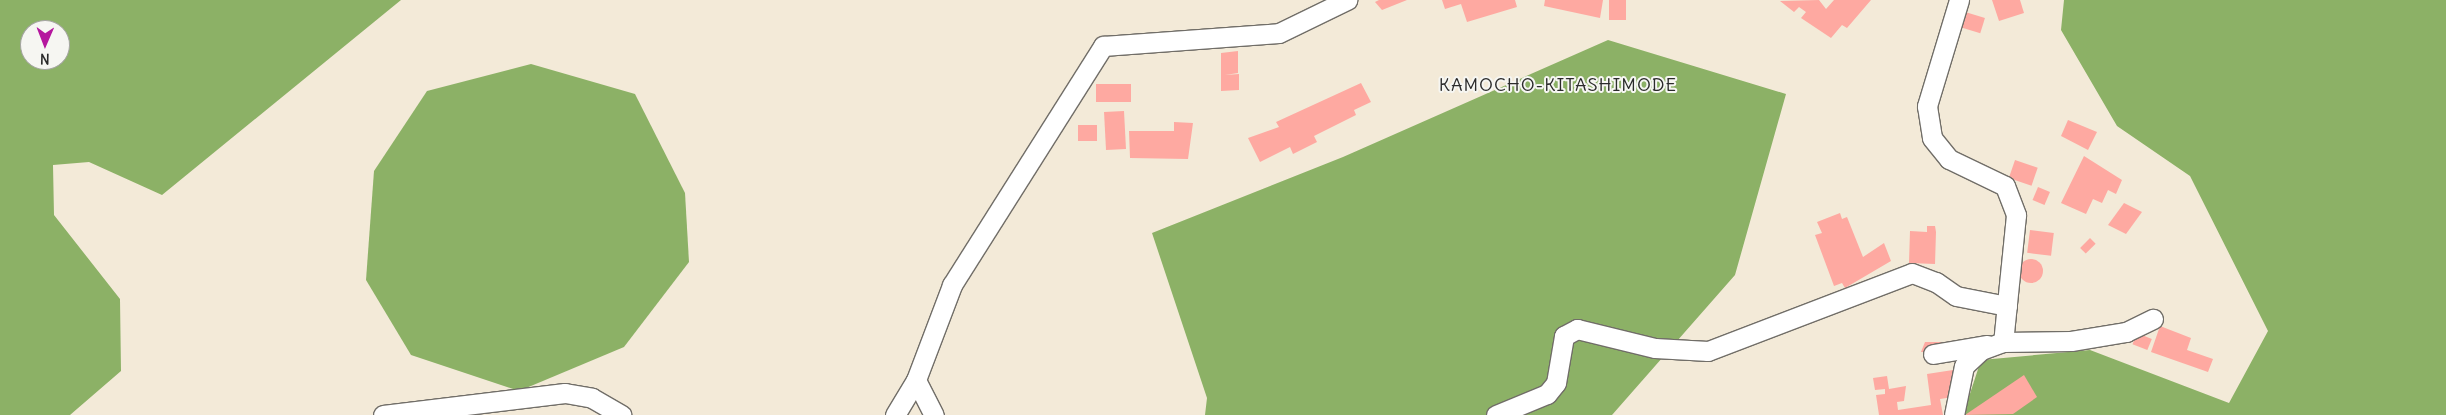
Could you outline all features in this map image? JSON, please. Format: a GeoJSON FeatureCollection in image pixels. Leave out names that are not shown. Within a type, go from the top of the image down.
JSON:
{"type":"FeatureCollection","features":[{"type":"Feature","properties":{"kind":"street"},"geometry":{"type":"LineString","coordinates":[[894,415],[916,380],[952,286],[1103,46],[1279,33],[1347,0]]}},
{"type":"Feature","properties":{"kind":"street"},"geometry":{"type":"LineString","coordinates":[[1959,0],[1927,106],[1932,138],[1949,159],[2004,186],[2016,216],[2003,342]]}},
{"type":"Feature","properties":{"kind":"street"},"geometry":{"type":"LineString","coordinates":[[1496,415],[1547,394],[1556,383],[1564,336],[1578,329],[1655,348],[1708,351],[1912,273],[1936,282],[1956,296],[2007,306]]}},
{"type":"Feature","properties":{"kind":"street"},"geometry":{"type":"LineString","coordinates":[[1933,354],[2003,342],[2108,335],[2126,332],[2153,319]]}},
{"type":"Feature","properties":{"kind":"street"},"geometry":{"type":"LineString","coordinates":[[1954,415],[1964,366],[1981,350],[2003,342]]}},
{"type":"Feature","properties":{"kind":"street"},"geometry":{"type":"LineString","coordinates":[[916,380],[934,415]]}},
{"type":"Feature","properties":{"kind":"street"},"geometry":{"type":"LineString","coordinates":[[383,415],[565,393],[592,398],[621,415]]}},
{"type":"Feature","properties":{"kind":"green space"},"geometry":{"type":"Polygon","coordinates":[[[0,0],[401,0],[162,195],[89,162],[53,165],[54,215],[120,299],[121,371],[70,415],[0,415],[0,0]]]}},
{"type":"Feature","properties":{"kind":"green space"},"geometry":{"type":"Polygon","coordinates":[[[2064,0],[2446,0],[2446,415],[1963,415],[1981,360],[2090,350],[2229,403],[2268,331],[2190,176],[2117,126],[2061,30],[2064,0]]]}},
{"type":"Feature","properties":{"kind":"green space"},"geometry":{"type":"Polygon","coordinates":[[[1608,40],[1786,94],[1735,275],[1612,415],[1205,415],[1207,398],[1152,233],[1343,157],[1608,40]]]}},
{"type":"Feature","properties":{"kind":"green space"},"geometry":{"type":"Polygon","coordinates":[[[531,64],[635,94],[685,193],[689,262],[624,347],[519,391],[411,355],[366,280],[374,171],[427,91],[531,64]]]}},
{"type":"Feature","properties":{"kind":"building"},"geometry":{"type":"Polygon","coordinates":[[[1379,0],[1407,0],[1382,10],[1375,2],[1379,0]]]}},
{"type":"Feature","properties":{"kind":"building"},"geometry":{"type":"Polygon","coordinates":[[[1442,0],[1515,0],[1517,7],[1467,22],[1461,4],[1445,9],[1442,0]]]}},
{"type":"Feature","properties":{"kind":"building"},"geometry":{"type":"Polygon","coordinates":[[[1545,0],[1603,0],[1600,18],[1544,6],[1545,0]]]}},
{"type":"Feature","properties":{"kind":"building"},"geometry":{"type":"Polygon","coordinates":[[[1609,0],[1626,0],[1626,20],[1609,20],[1609,0]]]}},
{"type":"Feature","properties":{"kind":"building"},"geometry":{"type":"Polygon","coordinates":[[[1819,0],[1826,9],[1834,0],[1871,0],[1847,28],[1842,25],[1831,38],[1801,18],[1806,12],[1799,7],[1794,12],[1780,1],[1819,0]]]}},
{"type":"Feature","properties":{"kind":"building"},"geometry":{"type":"Polygon","coordinates":[[[1992,0],[2020,0],[2024,13],[1999,21],[1992,0]]]}},
{"type":"Feature","properties":{"kind":"building"},"geometry":{"type":"Polygon","coordinates":[[[1962,11],[1985,18],[1980,33],[1957,26],[1962,11]]]}},
{"type":"Feature","properties":{"kind":"building"},"geometry":{"type":"Polygon","coordinates":[[[1238,51],[1238,73],[1225,75],[1239,74],[1239,90],[1221,91],[1221,53],[1238,51]]]}},
{"type":"Feature","properties":{"kind":"building"},"geometry":{"type":"Polygon","coordinates":[[[1361,83],[1371,102],[1354,110],[1356,115],[1314,136],[1317,142],[1293,154],[1290,147],[1260,162],[1248,138],[1279,127],[1276,122],[1361,83]]]}},
{"type":"Feature","properties":{"kind":"building"},"geometry":{"type":"Polygon","coordinates":[[[1096,84],[1131,84],[1131,102],[1096,102],[1096,84]]]}},
{"type":"Feature","properties":{"kind":"building"},"geometry":{"type":"Polygon","coordinates":[[[1124,111],[1126,149],[1106,150],[1104,112],[1124,111]]]}},
{"type":"Feature","properties":{"kind":"building"},"geometry":{"type":"Polygon","coordinates":[[[2068,120],[2097,132],[2088,150],[2061,136],[2068,120]]]}},
{"type":"Feature","properties":{"kind":"building"},"geometry":{"type":"Polygon","coordinates":[[[1174,122],[1193,123],[1188,159],[1130,158],[1129,131],[1174,131],[1174,122]]]}},
{"type":"Feature","properties":{"kind":"building"},"geometry":{"type":"Polygon","coordinates":[[[1078,125],[1097,125],[1097,141],[1078,141],[1078,125]]]}},
{"type":"Feature","properties":{"kind":"building"},"geometry":{"type":"Polygon","coordinates":[[[2084,156],[2122,180],[2116,194],[2108,190],[2102,203],[2093,199],[2086,214],[2061,203],[2084,156]]]}},
{"type":"Feature","properties":{"kind":"building"},"geometry":{"type":"Polygon","coordinates":[[[2015,160],[2038,168],[2032,186],[2009,178],[2015,160]]]}},
{"type":"Feature","properties":{"kind":"building"},"geometry":{"type":"Polygon","coordinates":[[[2038,187],[2050,192],[2044,205],[2033,200],[2038,187]]]}},
{"type":"Feature","properties":{"kind":"building"},"geometry":{"type":"Polygon","coordinates":[[[2124,203],[2142,212],[2126,234],[2108,225],[2124,203]]]}},
{"type":"Feature","properties":{"kind":"building"},"geometry":{"type":"Polygon","coordinates":[[[1840,213],[1842,219],[1847,217],[1863,257],[1884,243],[1891,261],[1845,288],[1842,283],[1834,286],[1815,235],[1822,233],[1817,222],[1840,213]]]}},
{"type":"Feature","properties":{"kind":"building"},"geometry":{"type":"Polygon","coordinates":[[[1927,226],[1935,226],[1935,264],[1909,263],[1910,231],[1927,232],[1927,226]]]}},
{"type":"Feature","properties":{"kind":"building"},"geometry":{"type":"Polygon","coordinates":[[[2030,230],[2054,233],[2051,256],[2027,253],[2030,230]]]}},
{"type":"Feature","properties":{"kind":"building"},"geometry":{"type":"Polygon","coordinates":[[[2090,238],[2096,244],[2086,254],[2080,248],[2090,238]]]}},
{"type":"Feature","properties":{"kind":"building"},"geometry":{"type":"Polygon","coordinates":[[[2026,259],[2036,259],[2043,266],[2043,276],[2036,283],[2026,283],[2019,276],[2019,266],[2026,259]]]}},
{"type":"Feature","properties":{"kind":"building"},"geometry":{"type":"Polygon","coordinates":[[[2160,326],[2191,338],[2187,350],[2213,359],[2208,372],[2151,352],[2160,326]]]}},
{"type":"Feature","properties":{"kind":"building"},"geometry":{"type":"Polygon","coordinates":[[[2137,333],[2152,339],[2147,350],[2133,344],[2137,333]]]}},
{"type":"Feature","properties":{"kind":"building"},"geometry":{"type":"Polygon","coordinates":[[[1925,342],[1942,342],[1942,352],[1921,352],[1925,342]]]}},
{"type":"Feature","properties":{"kind":"building"},"geometry":{"type":"Polygon","coordinates":[[[1953,370],[1953,397],[1940,399],[1943,415],[1879,415],[1876,395],[1885,394],[1885,389],[1875,390],[1873,378],[1887,376],[1889,389],[1906,386],[1904,401],[1897,402],[1898,410],[1931,405],[1927,374],[1953,370]]]}},
{"type":"Feature","properties":{"kind":"building"},"geometry":{"type":"Polygon","coordinates":[[[2024,375],[2037,397],[2013,414],[1965,415],[2024,375]]]}},
{"type":"Feature","properties":{"kind":"district","name":"KAMOCHO-KITASHIMODE"},"geometry":{"type":"Point","coordinates":[1558,85]}}]}
